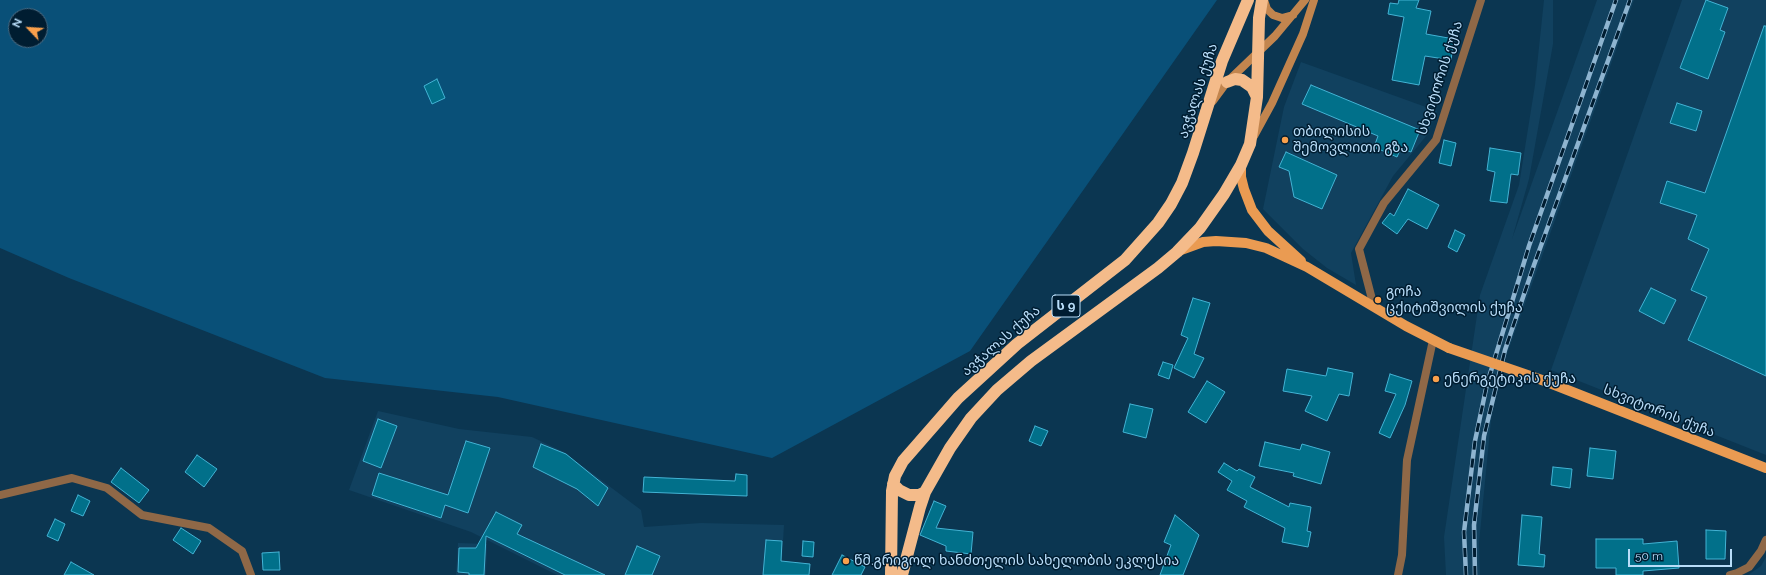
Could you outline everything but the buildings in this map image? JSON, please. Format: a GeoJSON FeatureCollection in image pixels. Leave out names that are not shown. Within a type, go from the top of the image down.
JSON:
{"type":"FeatureCollection","features":[{"type":"Feature","properties":{"kind":"highway","name":"ავჭალას ქუჩა"},"geometry":{"type":"LineString","coordinates":[[891,575],[893,484],[898,469],[903,461],[958,398],[1017,344],[1105,276],[1142,242],[1158,224],[1182,183],[1209,107],[1222,61],[1239,17],[1248,0]]}},
{"type":"Feature","properties":{"kind":"highway","name":"ს 9"},"geometry":{"type":"LineString","coordinates":[[902,575],[920,507],[926,492],[958,434],[971,418],[997,390],[1031,361],[1153,272],[1177,252],[1200,228],[1212,211],[1240,165],[1250,144],[1257,97],[1259,18],[1263,0]]}},
{"type":"Feature","properties":{"kind":"highway"},"geometry":{"type":"LineString","coordinates":[[1227,82],[1235,79],[1242,80],[1252,87],[1257,97]]}},
{"type":"Feature","properties":{"kind":"highway"},"geometry":{"type":"LineString","coordinates":[[893,484],[899,490],[909,495],[919,495],[926,492]]}},
{"type":"Feature","properties":{"kind":"main road"},"geometry":{"type":"LineString","coordinates":[[1263,0],[1267,9],[1273,15],[1282,18],[1294,15]]}},
{"type":"Feature","properties":{"kind":"main road"},"geometry":{"type":"LineString","coordinates":[[1209,107],[1227,82],[1294,15],[1305,0]]}},
{"type":"Feature","properties":{"kind":"main road"},"geometry":{"type":"LineString","coordinates":[[1250,144],[1272,103],[1303,34],[1314,0]]}},
{"type":"Feature","properties":{"kind":"main road"},"geometry":{"type":"LineString","coordinates":[[1240,165],[1244,189],[1252,210],[1268,231],[1306,266]]}},
{"type":"Feature","properties":{"kind":"main road"},"geometry":{"type":"LineString","coordinates":[[1177,252],[1203,242],[1216,241],[1246,243],[1266,248],[1306,266],[1433,340]]}},
{"type":"Feature","properties":{"kind":"main road","name":"სხვიტორის ქუჩა"},"geometry":{"type":"LineString","coordinates":[[1433,340],[1449,348],[1542,380],[1766,468]]}},
{"type":"Feature","properties":{"kind":"street","name":"სხვიტორის ქუჩა"},"geometry":{"type":"LineString","coordinates":[[1374,307],[1359,249],[1384,203],[1436,140],[1481,0]]}},
{"type":"Feature","properties":{"kind":"street"},"geometry":{"type":"LineString","coordinates":[[1398,575],[1402,555],[1407,460],[1433,340]]}},
{"type":"Feature","properties":{"kind":"street"},"geometry":{"type":"LineString","coordinates":[[0,495],[72,478],[107,488],[142,515],[209,528],[242,550],[251,575]]}},
{"type":"Feature","properties":{"kind":"street"},"geometry":{"type":"LineString","coordinates":[[1730,575],[1737,574],[1749,567],[1761,551],[1766,540]]}},
{"type":"Feature","properties":{"kind":"shaded area"},"geometry":{"type":"Polygon","coordinates":[[[0,0],[1217,0],[970,351],[772,458],[498,397],[325,378],[69,278],[0,248],[0,0]]]}},
{"type":"Feature","properties":{"kind":"shaded area"},"geometry":{"type":"Polygon","coordinates":[[[1544,0],[1553,0],[1553,44],[1529,179],[1512,239],[1597,0],[1634,0],[1494,390],[1479,543],[1480,575],[1446,575],[1444,537],[1480,295],[1519,185],[1535,85],[1544,0]]]}},
{"type":"Feature","properties":{"kind":"shaded area"},"geometry":{"type":"Polygon","coordinates":[[[1682,0],[1766,0],[1766,455],[1551,370],[1682,0]]]}},
{"type":"Feature","properties":{"kind":"shaded area"},"geometry":{"type":"Polygon","coordinates":[[[1301,62],[1437,111],[1427,135],[1393,176],[1351,253],[1356,285],[1327,268],[1303,249],[1263,209],[1284,107],[1301,62]]]}},
{"type":"Feature","properties":{"kind":"shaded area"},"geometry":{"type":"Polygon","coordinates":[[[378,411],[459,429],[532,437],[564,452],[641,510],[644,527],[701,523],[784,525],[781,575],[557,575],[471,532],[349,490],[378,411]]]}},
{"type":"Feature","properties":{"kind":"shaded area"},"geometry":{"type":"Polygon","coordinates":[[[458,543],[487,544],[486,575],[456,575],[458,543]]]}},
{"type":"Feature","properties":{"kind":"shaded area"},"geometry":{"type":"Polygon","coordinates":[[[1766,557],[1766,575],[1748,575],[1761,566],[1766,557]]]}},
{"type":"Feature","properties":{"kind":"railway"},"geometry":{"type":"LineString","coordinates":[[1466,575],[1464,532],[1475,441],[1487,384],[1529,246],[1616,0]]}},
{"type":"Feature","properties":{"kind":"railway"},"geometry":{"type":"LineString","coordinates":[[1475,575],[1474,525],[1484,436],[1505,350],[1534,265],[1630,0]]}},
{"type":"Feature","properties":{"kind":"place","name":"თბილისის შემოვლითი გზა"},"geometry":{"type":"Point","coordinates":[1285,140]}},
{"type":"Feature","properties":{"kind":"place","name":"გოჩა ცქიტიშვილის ქუჩა"},"geometry":{"type":"Point","coordinates":[1378,300]}},
{"type":"Feature","properties":{"kind":"place","name":"ენერგეტიკის ქუჩა"},"geometry":{"type":"Point","coordinates":[1436,379]}},
{"type":"Feature","properties":{"kind":"place","name":"წმ.გრიგოლ ხანძთელის სახელობის ეკლესია"},"geometry":{"type":"Point","coordinates":[846,561]}}]}
